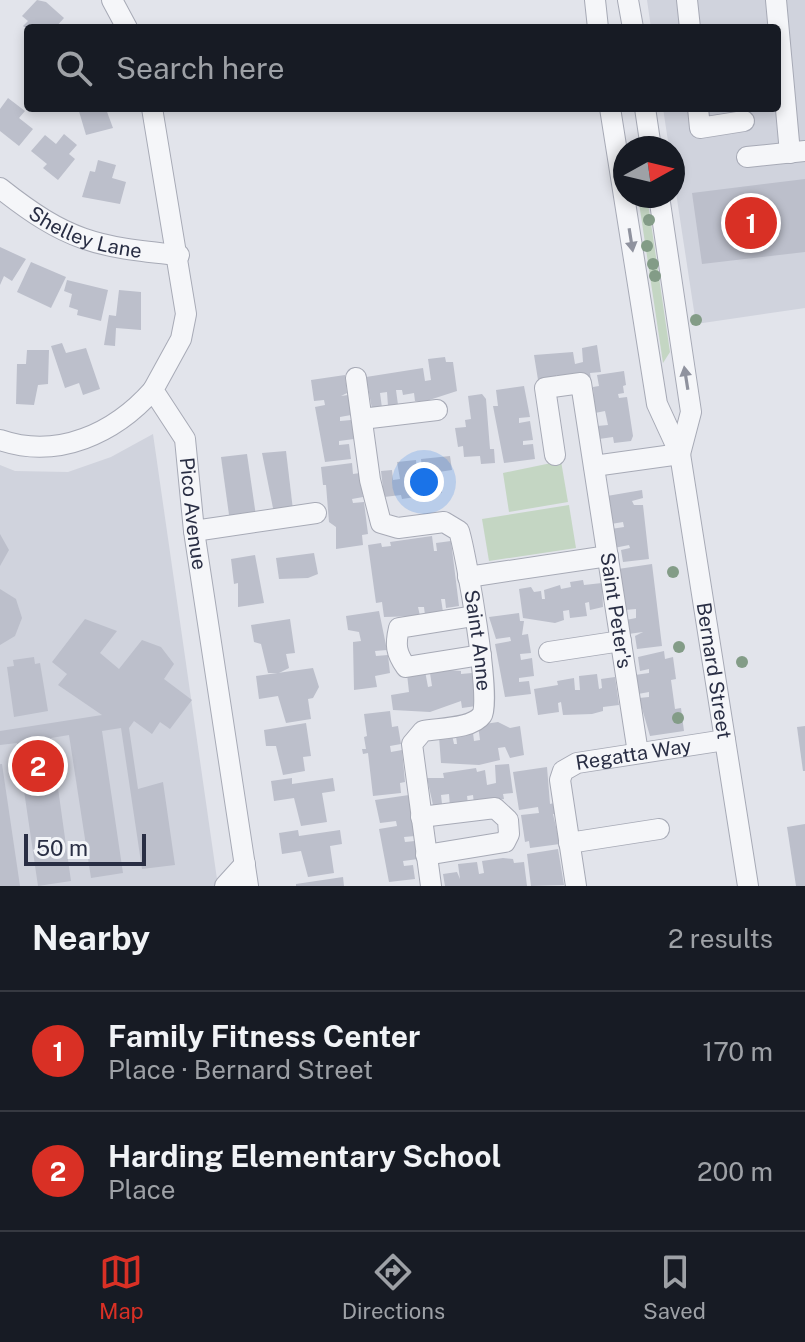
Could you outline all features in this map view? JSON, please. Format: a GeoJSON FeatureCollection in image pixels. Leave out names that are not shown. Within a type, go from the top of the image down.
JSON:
{"type":"FeatureCollection","features":[{"type":"Feature","properties":{"kind":"street"},"geometry":{"type":"LineString","coordinates":[[112,0],[125,24]]}},
{"type":"Feature","properties":{"kind":"street"},"geometry":{"type":"LineString","coordinates":[[595,0],[598,24]]}},
{"type":"Feature","properties":{"kind":"street"},"geometry":{"type":"LineString","coordinates":[[628,0],[632,24]]}},
{"type":"Feature","properties":{"kind":"street"},"geometry":{"type":"LineString","coordinates":[[687,0],[690,24]]}},
{"type":"Feature","properties":{"kind":"street"},"geometry":{"type":"LineString","coordinates":[[776,0],[779,24]]}},
{"type":"Feature","properties":{"kind":"street"},"geometry":{"type":"LineString","coordinates":[[747,157],[798,152],[781,35]]}},
{"type":"Feature","properties":{"kind":"street"},"geometry":{"type":"LineString","coordinates":[[0,440],[30,446],[78,442],[120,422],[153,390],[181,339],[186,314],[179,255],[153,112]]}},
{"type":"Feature","properties":{"kind":"street","name":"Bernard Street"},"geometry":{"type":"LineString","coordinates":[[611,112],[657,404],[680,454],[748,886]]}},
{"type":"Feature","properties":{"kind":"street"},"geometry":{"type":"LineString","coordinates":[[646,112],[649,136]]}},
{"type":"Feature","properties":{"kind":"street"},"geometry":{"type":"LineString","coordinates":[[698,112],[700,128],[744,121]]}},
{"type":"Feature","properties":{"kind":"street","name":"Shelley Lane"},"geometry":{"type":"LineString","coordinates":[[0,188],[40,219],[93,245],[179,255]]}},
{"type":"Feature","properties":{"kind":"street","name":"Bernard Street"},"geometry":{"type":"LineString","coordinates":[[661,208],[691,412],[680,454]]}},
{"type":"Feature","properties":{"kind":"street"},"geometry":{"type":"LineString","coordinates":[[356,378],[362,419],[437,410]]}},
{"type":"Feature","properties":{"kind":"street","name":"Saint Peter's"},"geometry":{"type":"LineString","coordinates":[[555,455],[545,388],[581,383],[638,753]]}},
{"type":"Feature","properties":{"kind":"street","name":"Pico Avenue"},"geometry":{"type":"LineString","coordinates":[[153,390],[185,439],[194,531],[248,886]]}},
{"type":"Feature","properties":{"kind":"street","name":"Saint Anne"},"geometry":{"type":"LineString","coordinates":[[362,419],[370,480],[381,523],[398,528],[444,522],[453,525],[462,539],[481,655],[486,705],[483,714],[469,723],[423,731],[412,744],[431,886]]}},
{"type":"Feature","properties":{"kind":"street"},"geometry":{"type":"LineString","coordinates":[[594,466],[680,454]]}},
{"type":"Feature","properties":{"kind":"street"},"geometry":{"type":"LineString","coordinates":[[194,531],[316,513]]}},
{"type":"Feature","properties":{"kind":"street"},"geometry":{"type":"LineString","coordinates":[[468,577],[608,556]]}},
{"type":"Feature","properties":{"kind":"street"},"geometry":{"type":"LineString","coordinates":[[474,616],[399,628],[395,644],[397,655],[406,667],[481,655]]}},
{"type":"Feature","properties":{"kind":"street"},"geometry":{"type":"LineString","coordinates":[[549,652],[621,641]]}},
{"type":"Feature","properties":{"kind":"street","name":"Regatta Way"},"geometry":{"type":"LineString","coordinates":[[576,886],[560,780],[563,771],[577,763],[725,740]]}},
{"type":"Feature","properties":{"kind":"street"},"geometry":{"type":"LineString","coordinates":[[421,817],[495,808],[508,820],[509,834],[505,842],[426,855]]}},
{"type":"Feature","properties":{"kind":"street"},"geometry":{"type":"LineString","coordinates":[[569,843],[659,829]]}},
{"type":"Feature","properties":{"kind":"street"},"geometry":{"type":"LineString","coordinates":[[225,886],[245,864]]}},
{"type":"Feature","properties":{"kind":"shaded area"},"geometry":{"type":"Polygon","coordinates":[[[647,0],[805,0],[805,308],[696,324],[678,208],[685,208],[685,136],[667,136],[664,112],[781,112],[781,24],[650,24],[647,0]]]}},
{"type":"Feature","properties":{"kind":"shaded area"},"geometry":{"type":"Polygon","coordinates":[[[153,434],[218,886],[0,886],[0,465],[15,471],[68,472],[111,457],[153,434]]]}},
{"type":"Feature","properties":{"kind":"green space"},"geometry":{"type":"Polygon","coordinates":[[[640,208],[649,208],[670,352],[663,363],[640,208]]]}},
{"type":"Feature","properties":{"kind":"green space"},"geometry":{"type":"Polygon","coordinates":[[[561,461],[568,502],[509,512],[503,473],[561,461]]]}},
{"type":"Feature","properties":{"kind":"green space"},"geometry":{"type":"Polygon","coordinates":[[[569,505],[576,548],[489,561],[482,519],[569,505]]]}},
{"type":"Feature","properties":{"kind":"building"},"geometry":{"type":"Polygon","coordinates":[[[37,0],[46,2],[64,18],[59,24],[25,24],[28,21],[22,16],[37,0]]]}},
{"type":"Feature","properties":{"kind":"building"},"geometry":{"type":"Polygon","coordinates":[[[8,98],[24,110],[19,118],[33,129],[19,146],[0,131],[0,109],[8,98]]]}},
{"type":"Feature","properties":{"kind":"building"},"geometry":{"type":"Polygon","coordinates":[[[79,112],[107,112],[113,128],[86,135],[79,112]]]}},
{"type":"Feature","properties":{"kind":"building"},"geometry":{"type":"Polygon","coordinates":[[[64,134],[77,145],[69,154],[75,159],[58,180],[43,168],[47,164],[31,151],[45,135],[56,144],[64,134]]]}},
{"type":"Feature","properties":{"kind":"building"},"geometry":{"type":"Polygon","coordinates":[[[98,160],[116,165],[112,178],[126,182],[120,204],[82,197],[90,171],[95,172],[98,160]]]}},
{"type":"Feature","properties":{"kind":"building"},"geometry":{"type":"Polygon","coordinates":[[[805,179],[805,252],[702,264],[692,193],[805,179]]]}},
{"type":"Feature","properties":{"kind":"building"},"geometry":{"type":"Polygon","coordinates":[[[0,247],[26,259],[12,281],[4,276],[0,285],[0,247]]]}},
{"type":"Feature","properties":{"kind":"building"},"geometry":{"type":"Polygon","coordinates":[[[31,262],[66,277],[51,308],[17,292],[31,262]]]}},
{"type":"Feature","properties":{"kind":"building"},"geometry":{"type":"Polygon","coordinates":[[[67,280],[108,290],[101,321],[77,315],[78,310],[69,307],[72,294],[64,291],[67,280]]]}},
{"type":"Feature","properties":{"kind":"building"},"geometry":{"type":"Polygon","coordinates":[[[119,290],[141,292],[141,330],[116,328],[115,346],[104,345],[109,315],[116,316],[119,290]]]}},
{"type":"Feature","properties":{"kind":"building"},"geometry":{"type":"Polygon","coordinates":[[[62,343],[66,353],[86,348],[100,389],[83,395],[79,383],[65,388],[51,346],[62,343]]]}},
{"type":"Feature","properties":{"kind":"building"},"geometry":{"type":"Polygon","coordinates":[[[597,345],[601,372],[590,373],[591,380],[561,383],[560,375],[556,375],[557,384],[539,386],[534,355],[573,352],[575,364],[583,362],[582,348],[597,345]]]}},
{"type":"Feature","properties":{"kind":"building"},"geometry":{"type":"Polygon","coordinates":[[[27,350],[49,350],[48,384],[38,385],[34,405],[16,404],[17,364],[26,364],[27,350]]]}},
{"type":"Feature","properties":{"kind":"building"},"geometry":{"type":"Polygon","coordinates":[[[445,357],[446,362],[453,362],[457,391],[423,402],[415,401],[414,393],[403,395],[402,390],[396,390],[398,405],[388,406],[387,392],[380,393],[382,408],[372,409],[366,377],[423,368],[425,381],[431,380],[428,359],[445,357]]]}},
{"type":"Feature","properties":{"kind":"building"},"geometry":{"type":"Polygon","coordinates":[[[624,371],[624,393],[618,394],[619,398],[627,397],[633,436],[631,441],[614,443],[613,437],[599,439],[597,426],[608,425],[605,411],[595,413],[593,387],[599,386],[597,375],[624,371]]]}},
{"type":"Feature","properties":{"kind":"building"},"geometry":{"type":"Polygon","coordinates":[[[345,375],[347,393],[341,396],[348,395],[351,415],[340,417],[340,421],[351,420],[354,439],[339,441],[339,445],[349,444],[351,459],[325,462],[315,407],[325,405],[324,400],[314,401],[311,380],[345,375]]]}},
{"type":"Feature","properties":{"kind":"building"},"geometry":{"type":"Polygon","coordinates":[[[524,386],[530,417],[519,418],[519,423],[530,421],[533,440],[523,441],[523,445],[533,444],[535,459],[504,463],[493,406],[498,406],[496,390],[524,386]]]}},
{"type":"Feature","properties":{"kind":"building"},"geometry":{"type":"Polygon","coordinates":[[[482,394],[486,399],[490,449],[494,449],[495,463],[481,464],[480,456],[464,457],[463,446],[458,447],[455,428],[466,427],[465,420],[471,419],[468,396],[482,394]]]}},
{"type":"Feature","properties":{"kind":"building"},"geometry":{"type":"Polygon","coordinates":[[[286,451],[293,510],[274,513],[262,453],[286,451]]]}},
{"type":"Feature","properties":{"kind":"building"},"geometry":{"type":"Polygon","coordinates":[[[247,454],[256,516],[230,522],[221,457],[247,454]]]}},
{"type":"Feature","properties":{"kind":"building"},"geometry":{"type":"Polygon","coordinates":[[[450,456],[452,470],[425,474],[426,478],[440,476],[442,493],[402,499],[401,495],[384,497],[381,471],[392,470],[393,480],[400,479],[397,462],[416,460],[417,470],[422,470],[421,459],[450,456]]]}},
{"type":"Feature","properties":{"kind":"building"},"geometry":{"type":"Polygon","coordinates":[[[352,463],[353,474],[360,473],[363,497],[352,499],[353,503],[364,502],[368,534],[362,535],[363,545],[336,549],[336,527],[329,522],[321,467],[352,463]]]}},
{"type":"Feature","properties":{"kind":"building"},"geometry":{"type":"Polygon","coordinates":[[[642,490],[643,498],[632,501],[634,505],[643,505],[649,559],[623,562],[621,550],[630,548],[629,545],[614,548],[611,529],[624,527],[623,522],[611,524],[607,496],[642,490]]]}},
{"type":"Feature","properties":{"kind":"building"},"geometry":{"type":"Polygon","coordinates":[[[0,534],[9,550],[0,566],[0,534]]]}},
{"type":"Feature","properties":{"kind":"building"},"geometry":{"type":"Polygon","coordinates":[[[432,536],[434,551],[437,551],[436,543],[451,541],[459,606],[446,608],[445,599],[441,599],[443,612],[425,615],[424,607],[418,607],[420,616],[384,617],[382,602],[376,603],[368,545],[381,543],[382,547],[391,546],[390,542],[432,536]]]}},
{"type":"Feature","properties":{"kind":"building"},"geometry":{"type":"Polygon","coordinates":[[[314,553],[318,574],[308,578],[279,579],[276,558],[314,553]]]}},
{"type":"Feature","properties":{"kind":"building"},"geometry":{"type":"Polygon","coordinates":[[[255,555],[264,603],[238,607],[238,583],[234,584],[231,559],[255,555]]]}},
{"type":"Feature","properties":{"kind":"building"},"geometry":{"type":"Polygon","coordinates":[[[652,564],[662,646],[637,649],[635,636],[643,632],[628,634],[626,620],[636,618],[636,609],[625,610],[618,569],[652,564]]]}},
{"type":"Feature","properties":{"kind":"building"},"geometry":{"type":"Polygon","coordinates":[[[583,580],[584,585],[602,583],[603,607],[590,610],[589,602],[585,603],[587,616],[570,618],[569,610],[563,611],[564,620],[555,623],[523,618],[519,589],[531,587],[534,592],[541,591],[542,599],[545,599],[544,590],[560,585],[561,589],[571,587],[570,582],[583,580]]]}},
{"type":"Feature","properties":{"kind":"building"},"geometry":{"type":"Polygon","coordinates":[[[0,589],[16,599],[22,618],[15,636],[0,645],[0,589]]]}},
{"type":"Feature","properties":{"kind":"building"},"geometry":{"type":"Polygon","coordinates":[[[379,611],[387,650],[375,651],[376,656],[388,655],[390,673],[375,676],[377,687],[354,690],[353,642],[361,641],[359,632],[348,630],[346,616],[379,611]]]}},
{"type":"Feature","properties":{"kind":"building"},"geometry":{"type":"Polygon","coordinates":[[[519,613],[520,621],[524,621],[522,635],[528,634],[531,653],[520,654],[521,660],[532,658],[534,676],[519,678],[519,682],[529,681],[531,694],[505,697],[495,644],[511,641],[510,637],[496,639],[489,617],[519,613]]]}},
{"type":"Feature","properties":{"kind":"building"},"geometry":{"type":"Polygon","coordinates":[[[85,619],[117,631],[100,653],[119,669],[142,640],[161,647],[174,664],[164,679],[192,700],[170,729],[160,722],[152,734],[134,721],[129,728],[138,789],[163,782],[175,865],[142,869],[121,728],[102,731],[123,873],[91,878],[69,735],[51,738],[71,881],[38,886],[17,743],[0,745],[0,731],[102,715],[58,685],[67,674],[52,662],[85,619]]]}},
{"type":"Feature","properties":{"kind":"building"},"geometry":{"type":"Polygon","coordinates":[[[290,619],[295,653],[286,654],[289,668],[279,673],[268,673],[261,644],[254,642],[251,625],[290,619]]]}},
{"type":"Feature","properties":{"kind":"building"},"geometry":{"type":"Polygon","coordinates":[[[664,651],[665,659],[673,657],[676,679],[671,680],[675,709],[681,708],[684,731],[650,736],[639,698],[649,697],[649,692],[638,694],[635,675],[649,673],[649,669],[640,671],[638,657],[664,651]]]}},
{"type":"Feature","properties":{"kind":"building"},"geometry":{"type":"Polygon","coordinates":[[[34,657],[35,664],[40,663],[48,711],[14,717],[7,667],[14,666],[13,660],[34,657]]]}},
{"type":"Feature","properties":{"kind":"building"},"geometry":{"type":"Polygon","coordinates":[[[313,668],[319,687],[313,698],[308,699],[311,719],[286,723],[278,696],[259,699],[256,676],[313,668]]]}},
{"type":"Feature","properties":{"kind":"building"},"geometry":{"type":"Polygon","coordinates":[[[425,671],[428,687],[432,686],[430,673],[461,671],[461,674],[472,673],[476,706],[462,708],[461,701],[430,712],[393,710],[391,695],[409,692],[407,674],[425,671]]]}},
{"type":"Feature","properties":{"kind":"building"},"geometry":{"type":"Polygon","coordinates":[[[597,674],[599,689],[602,688],[601,679],[615,677],[619,705],[603,707],[603,711],[592,714],[563,715],[561,702],[558,703],[559,712],[538,715],[534,689],[558,685],[557,681],[574,678],[575,690],[580,690],[579,676],[597,674]]]}},
{"type":"Feature","properties":{"kind":"building"},"geometry":{"type":"Polygon","coordinates":[[[390,711],[392,727],[398,726],[401,744],[390,746],[391,752],[402,750],[405,782],[400,783],[401,793],[373,796],[368,753],[363,754],[362,749],[366,749],[364,737],[367,736],[364,714],[390,711]]]}},
{"type":"Feature","properties":{"kind":"building"},"geometry":{"type":"Polygon","coordinates":[[[498,722],[510,728],[520,726],[524,755],[510,758],[505,747],[498,748],[500,760],[479,765],[441,763],[439,737],[452,735],[454,744],[457,744],[455,728],[472,725],[474,741],[480,740],[478,725],[498,722]]]}},
{"type":"Feature","properties":{"kind":"building"},"geometry":{"type":"Polygon","coordinates":[[[306,723],[311,756],[303,757],[305,771],[283,775],[276,746],[266,746],[264,730],[306,723]]]}},
{"type":"Feature","properties":{"kind":"building"},"geometry":{"type":"Polygon","coordinates":[[[805,726],[805,771],[803,771],[797,727],[805,726]]]}},
{"type":"Feature","properties":{"kind":"building"},"geometry":{"type":"Polygon","coordinates":[[[2,764],[20,886],[0,886],[2,764]]]}},
{"type":"Feature","properties":{"kind":"building"},"geometry":{"type":"Polygon","coordinates":[[[509,764],[513,793],[503,794],[504,799],[474,804],[473,795],[467,796],[468,804],[450,807],[449,794],[441,795],[442,804],[433,805],[427,778],[444,778],[443,773],[476,768],[477,772],[485,770],[487,785],[496,783],[495,765],[509,764]]]}},
{"type":"Feature","properties":{"kind":"building"},"geometry":{"type":"Polygon","coordinates":[[[547,767],[550,804],[554,803],[556,814],[553,814],[560,844],[530,848],[529,841],[525,842],[521,815],[539,813],[538,807],[519,810],[513,772],[547,767]]]}},
{"type":"Feature","properties":{"kind":"building"},"geometry":{"type":"Polygon","coordinates":[[[292,778],[292,784],[333,778],[335,791],[322,793],[327,822],[301,826],[294,798],[274,801],[271,781],[292,778]]]}},
{"type":"Feature","properties":{"kind":"building"},"geometry":{"type":"Polygon","coordinates":[[[409,795],[415,836],[404,837],[405,842],[415,841],[418,859],[403,861],[404,866],[413,865],[415,879],[389,882],[379,829],[397,826],[396,821],[380,823],[375,800],[409,795]]]}},
{"type":"Feature","properties":{"kind":"building"},"geometry":{"type":"Polygon","coordinates":[[[805,824],[805,886],[796,886],[787,827],[805,824]]]}},
{"type":"Feature","properties":{"kind":"building"},"geometry":{"type":"Polygon","coordinates":[[[298,830],[299,836],[340,830],[342,844],[330,846],[334,873],[308,877],[301,851],[282,854],[279,833],[298,830]]]}},
{"type":"Feature","properties":{"kind":"building"},"geometry":{"type":"Polygon","coordinates":[[[558,849],[564,885],[531,886],[527,854],[558,849]]]}},
{"type":"Feature","properties":{"kind":"building"},"geometry":{"type":"Polygon","coordinates":[[[513,859],[514,863],[524,862],[527,886],[445,886],[443,874],[457,872],[460,879],[458,864],[477,862],[479,874],[484,873],[482,861],[513,859]]]}},
{"type":"Feature","properties":{"kind":"building"},"geometry":{"type":"Polygon","coordinates":[[[343,877],[344,886],[296,886],[296,884],[343,877]]]}},
{"type":"Feature","properties":{"kind":"place","name":"Family Fitness Center"},"geometry":{"type":"Point","coordinates":[751,223]}},
{"type":"Feature","properties":{"kind":"place","name":"Harding Elementary School"},"geometry":{"type":"Point","coordinates":[38,766]}}]}
